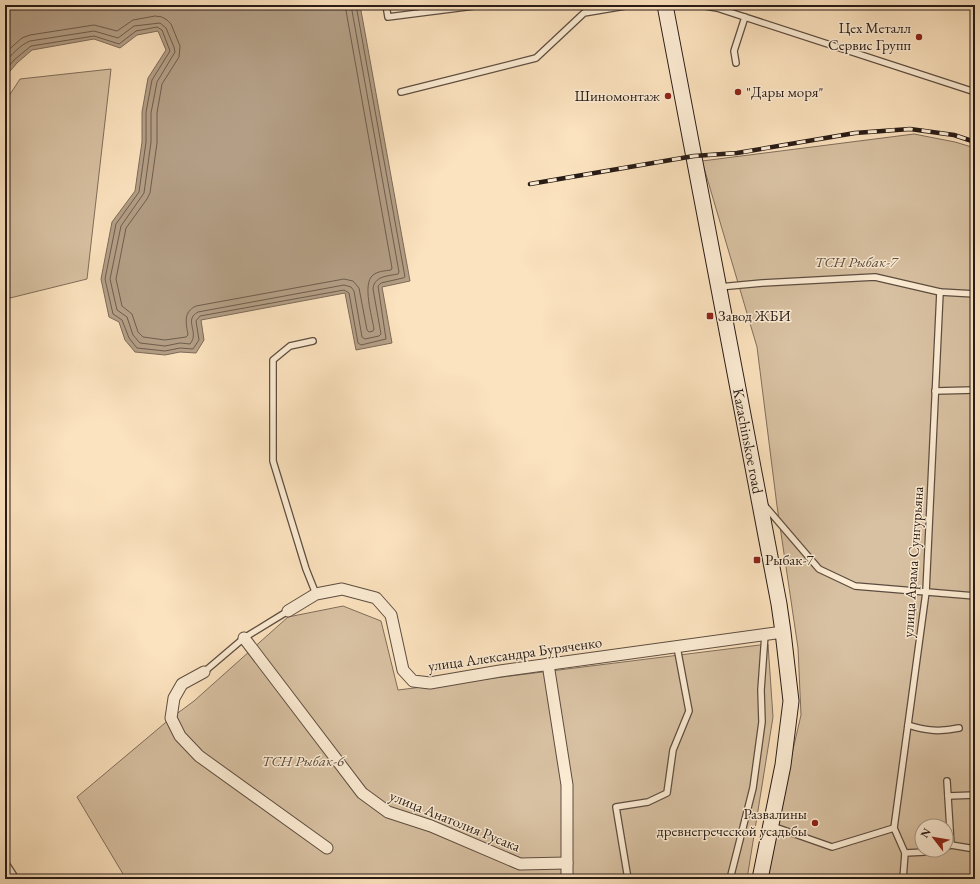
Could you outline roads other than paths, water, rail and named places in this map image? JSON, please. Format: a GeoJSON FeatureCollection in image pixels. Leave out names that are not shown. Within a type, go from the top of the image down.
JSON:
{"type":"FeatureCollection","features":[{"type":"Feature","properties":{"kind":"main road","name":"Kazachinskoe road"},"geometry":{"type":"LineString","coordinates":[[665,5],[760,500],[783,632],[791,701],[783,765],[760,879]]}},
{"type":"Feature","properties":{"kind":"street","name":"улица Александра Буряченко"},"geometry":{"type":"LineString","coordinates":[[288,611],[316,594],[342,588],[376,598],[391,615],[403,670],[413,681],[430,683],[548,664],[783,632]]}},
{"type":"Feature","properties":{"kind":"street","name":"улица Анатолия Русака"},"geometry":{"type":"LineString","coordinates":[[244,638],[362,793],[388,812],[431,826],[520,864],[568,863]]}},
{"type":"Feature","properties":{"kind":"street"},"geometry":{"type":"LineString","coordinates":[[548,664],[567,785],[567,879]]}},
{"type":"Feature","properties":{"kind":"street"},"geometry":{"type":"LineString","coordinates":[[204,672],[182,684],[174,698],[171,718],[180,736],[199,756],[327,848]]}},
{"type":"Feature","properties":{"kind":"lane"},"geometry":{"type":"LineString","coordinates":[[386,5],[388,17],[482,5]]}},
{"type":"Feature","properties":{"kind":"lane"},"geometry":{"type":"LineString","coordinates":[[401,92],[536,58],[584,13],[630,5]]}},
{"type":"Feature","properties":{"kind":"lane"},"geometry":{"type":"LineString","coordinates":[[698,5],[716,8],[975,92]]}},
{"type":"Feature","properties":{"kind":"lane"},"geometry":{"type":"LineString","coordinates":[[736,64],[734,51],[746,18]]}},
{"type":"Feature","properties":{"kind":"lane"},"geometry":{"type":"LineString","coordinates":[[719,288],[762,283],[875,277],[940,292],[975,294]]}},
{"type":"Feature","properties":{"kind":"lane","name":"улица Арама Сунгурьяна"},"geometry":{"type":"LineString","coordinates":[[894,828],[926,592],[940,292]]}},
{"type":"Feature","properties":{"kind":"lane"},"geometry":{"type":"LineString","coordinates":[[313,341],[290,346],[273,360],[273,461],[306,569],[316,594]]}},
{"type":"Feature","properties":{"kind":"lane"},"geometry":{"type":"LineString","coordinates":[[935,391],[975,390]]}},
{"type":"Feature","properties":{"kind":"lane"},"geometry":{"type":"LineString","coordinates":[[760,500],[819,569],[855,586],[975,596]]}},
{"type":"Feature","properties":{"kind":"lane"},"geometry":{"type":"LineString","coordinates":[[204,672],[244,638],[288,611]]}},
{"type":"Feature","properties":{"kind":"lane"},"geometry":{"type":"LineString","coordinates":[[730,879],[753,788],[762,722],[761,690],[765,634]]}},
{"type":"Feature","properties":{"kind":"lane"},"geometry":{"type":"LineString","coordinates":[[628,879],[616,807],[648,802],[667,793],[673,750],[689,711],[677,647]]}},
{"type":"Feature","properties":{"kind":"lane"},"geometry":{"type":"LineString","coordinates":[[908,725],[923,730],[943,731],[959,728]]}},
{"type":"Feature","properties":{"kind":"lane"},"geometry":{"type":"LineString","coordinates":[[947,781],[948,818]]}},
{"type":"Feature","properties":{"kind":"lane"},"geometry":{"type":"LineString","coordinates":[[948,796],[975,795]]}},
{"type":"Feature","properties":{"kind":"lane"},"geometry":{"type":"LineString","coordinates":[[771,826],[832,847],[894,828],[905,853],[903,879]]}},
{"type":"Feature","properties":{"kind":"lane"},"geometry":{"type":"LineString","coordinates":[[954,846],[975,848]]}},
{"type":"Feature","properties":{"kind":"lane"},"geometry":{"type":"LineString","coordinates":[[905,853],[914,853]]}},
{"type":"Feature","properties":{"kind":"lane"},"geometry":{"type":"LineString","coordinates":[[5,862],[16,879]]}},
{"type":"Feature","properties":{"kind":"water"},"geometry":{"type":"Polygon","coordinates":[[[5,5],[360,5],[410,281],[382,287],[392,343],[356,350],[345,293],[201,320],[204,340],[196,353],[180,352],[165,355],[135,352],[125,340],[119,322],[109,317],[101,279],[112,222],[135,191],[142,142],[142,112],[148,78],[166,50],[158,31],[137,35],[120,48],[94,39],[32,50],[17,63],[5,77],[5,5]]]}},
{"type":"Feature","properties":{"kind":"railway"},"geometry":{"type":"LineString","coordinates":[[530,184],[694,156],[737,153],[855,133],[910,129],[954,135],[975,142]]}},
{"type":"Feature","properties":{"kind":"place","name":"Цех Металл Сервис Групп"},"geometry":{"type":"Point","coordinates":[919,37]}},
{"type":"Feature","properties":{"kind":"place","name":"\"Дары моря\""},"geometry":{"type":"Point","coordinates":[738,92]}},
{"type":"Feature","properties":{"kind":"place","name":"Шиномонтаж"},"geometry":{"type":"Point","coordinates":[668,96]}},
{"type":"Feature","properties":{"kind":"place","name":"Завод ЖБИ"},"geometry":{"type":"Point","coordinates":[710,316]}},
{"type":"Feature","properties":{"kind":"place","name":"Рыбак-7"},"geometry":{"type":"Point","coordinates":[757,560]}},
{"type":"Feature","properties":{"kind":"place","name":"Развалины древнегреческой усадьбы"},"geometry":{"type":"Point","coordinates":[815,823]}},
{"type":"Feature","properties":{"kind":"park label","name":"ТСН Рыбак-7"},"geometry":{"type":"Point","coordinates":[856,262]}},
{"type":"Feature","properties":{"kind":"park label","name":"ТСН Рыбак-6"},"geometry":{"type":"Point","coordinates":[303,761]}}]}
